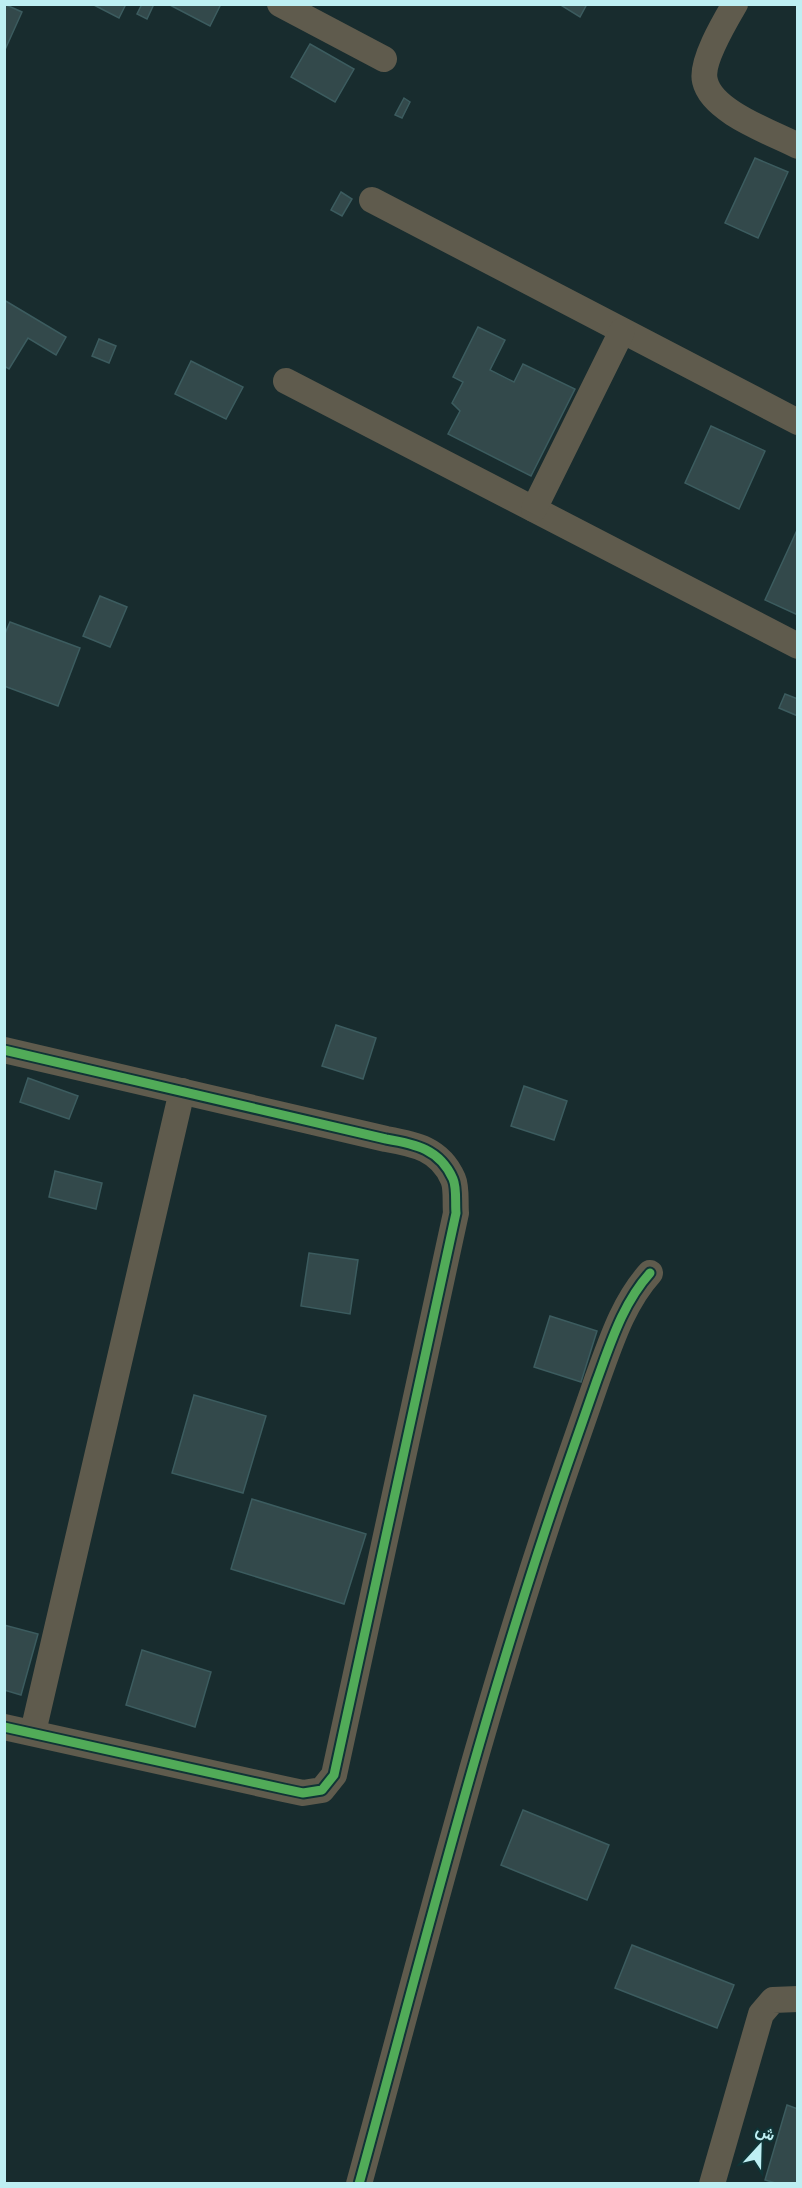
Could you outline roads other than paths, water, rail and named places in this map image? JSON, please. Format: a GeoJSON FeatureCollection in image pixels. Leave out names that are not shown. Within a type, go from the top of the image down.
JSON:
{"type":"FeatureCollection","features":[{"type":"Feature","properties":{"kind":"street"},"geometry":{"type":"LineString","coordinates":[[280,4],[384,59]]}},
{"type":"Feature","properties":{"kind":"street"},"geometry":{"type":"LineString","coordinates":[[735,4],[717,34],[710,55],[704,79],[709,92],[724,108],[798,146]]}},
{"type":"Feature","properties":{"kind":"street"},"geometry":{"type":"LineString","coordinates":[[372,200],[798,422]]}},
{"type":"Feature","properties":{"kind":"street"},"geometry":{"type":"LineString","coordinates":[[534,509],[622,331]]}},
{"type":"Feature","properties":{"kind":"street"},"geometry":{"type":"LineString","coordinates":[[286,381],[798,646]]}},
{"type":"Feature","properties":{"kind":"street"},"geometry":{"type":"LineString","coordinates":[[4,1050],[416,1144],[429,1151],[444,1165],[454,1181],[456,1213],[334,1775],[322,1790],[303,1793],[4,1726]]}},
{"type":"Feature","properties":{"kind":"street"},"geometry":{"type":"LineString","coordinates":[[33,1732],[182,1091]]}},
{"type":"Feature","properties":{"kind":"street"},"geometry":{"type":"LineString","coordinates":[[358,2184],[479,1741],[529,1574],[625,1307],[650,1273]]}},
{"type":"Feature","properties":{"kind":"street"},"geometry":{"type":"LineString","coordinates":[[712,2184],[761,2014],[773,2000],[798,1999]]}}]}
